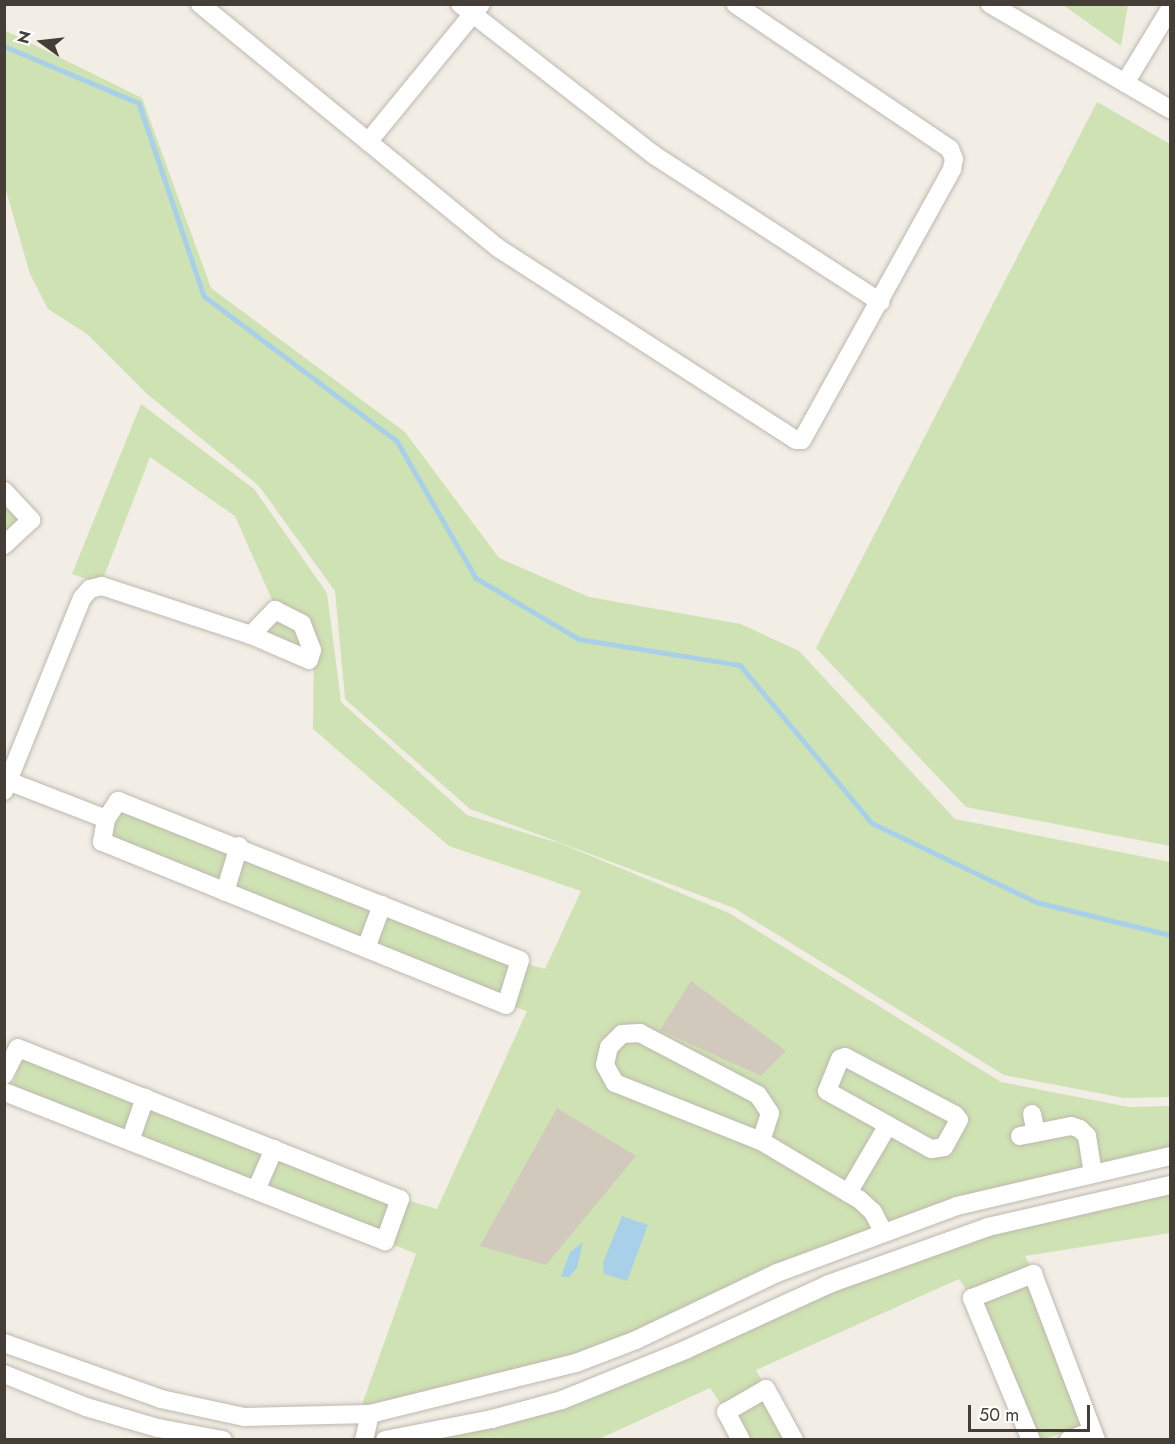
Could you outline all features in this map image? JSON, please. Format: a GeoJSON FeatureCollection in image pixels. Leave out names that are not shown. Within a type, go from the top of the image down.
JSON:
{"type":"FeatureCollection","features":[{"type":"Feature","properties":{"kind":"street"},"geometry":{"type":"LineString","coordinates":[[200,4],[498,248],[796,440],[807,436],[952,169],[950,149],[735,4]]}},
{"type":"Feature","properties":{"kind":"street"},"geometry":{"type":"LineString","coordinates":[[990,4],[1170,109]]}},
{"type":"Feature","properties":{"kind":"street"},"geometry":{"type":"LineString","coordinates":[[368,142],[471,8],[654,155],[880,302]]}},
{"type":"Feature","properties":{"kind":"street"},"geometry":{"type":"LineString","coordinates":[[1125,83],[1170,9]]}},
{"type":"Feature","properties":{"kind":"street"},"geometry":{"type":"LineString","coordinates":[[4,491],[31,520],[4,545]]}},
{"type":"Feature","properties":{"kind":"street"},"geometry":{"type":"LineString","coordinates":[[106,819],[6,786],[82,598],[90,589],[102,586],[251,635]]}},
{"type":"Feature","properties":{"kind":"street"},"geometry":{"type":"LineString","coordinates":[[118,801],[239,846],[520,960],[506,1005],[102,842],[106,819],[118,801]]}},
{"type":"Feature","properties":{"kind":"street"},"geometry":{"type":"LineString","coordinates":[[225,892],[239,846]]}},
{"type":"Feature","properties":{"kind":"street"},"geometry":{"type":"LineString","coordinates":[[366,948],[382,905]]}},
{"type":"Feature","properties":{"kind":"street"},"geometry":{"type":"LineString","coordinates":[[761,1141],[770,1113],[758,1095],[640,1034],[621,1034],[609,1047],[605,1065],[615,1083],[761,1141],[844,1191],[873,1212],[883,1232]]}},
{"type":"Feature","properties":{"kind":"street"},"geometry":{"type":"LineString","coordinates":[[4,1092],[385,1241],[400,1199],[18,1048],[5,1069]]}},
{"type":"Feature","properties":{"kind":"street"},"geometry":{"type":"LineString","coordinates":[[840,1059],[858,1061],[959,1119],[944,1147],[938,1150],[883,1122],[827,1091],[840,1059]]}},
{"type":"Feature","properties":{"kind":"street"},"geometry":{"type":"LineString","coordinates":[[130,1141],[146,1098]]}},
{"type":"Feature","properties":{"kind":"street"},"geometry":{"type":"LineString","coordinates":[[1032,1114],[1028,1134],[1071,1126],[1080,1129],[1087,1136],[1093,1172]]}},
{"type":"Feature","properties":{"kind":"street"},"geometry":{"type":"LineString","coordinates":[[844,1191],[883,1122]]}},
{"type":"Feature","properties":{"kind":"street"},"geometry":{"type":"LineString","coordinates":[[256,1190],[274,1149]]}},
{"type":"Feature","properties":{"kind":"street"},"geometry":{"type":"LineString","coordinates":[[4,1343],[161,1399],[244,1417],[370,1414],[576,1363],[636,1340],[777,1273],[957,1206],[1093,1172],[1170,1156]]}},
{"type":"Feature","properties":{"kind":"street"},"geometry":{"type":"LineString","coordinates":[[385,1440],[492,1419],[562,1400],[685,1350],[829,1284],[988,1227],[1170,1185]]}},
{"type":"Feature","properties":{"kind":"street"},"geometry":{"type":"LineString","coordinates":[[1031,1440],[972,1298],[1033,1274],[1094,1435],[1069,1440]]}},
{"type":"Feature","properties":{"kind":"street"},"geometry":{"type":"LineString","coordinates":[[4,1374],[86,1407],[158,1428],[223,1440]]}},
{"type":"Feature","properties":{"kind":"street"},"geometry":{"type":"LineString","coordinates":[[741,1440],[726,1412],[766,1389],[794,1440]]}},
{"type":"Feature","properties":{"kind":"street"},"geometry":{"type":"LineString","coordinates":[[364,1440],[370,1414]]}},
{"type":"Feature","properties":{"kind":"green space"},"geometry":{"type":"Polygon","coordinates":[[[1063,5],[1128,5],[1121,46],[1063,5]]]}},
{"type":"Feature","properties":{"kind":"green space"},"geometry":{"type":"Polygon","coordinates":[[[4,30],[142,98],[211,288],[405,432],[499,558],[589,597],[741,624],[799,651],[955,819],[1170,862],[1170,1097],[1124,1098],[1004,1075],[734,908],[470,809],[345,699],[335,591],[259,486],[146,393],[87,334],[48,309],[30,274],[5,187],[4,30]]]}},
{"type":"Feature","properties":{"kind":"green space"},"geometry":{"type":"Polygon","coordinates":[[[1097,102],[1170,144],[1170,846],[966,807],[816,648],[1097,102]]]}},
{"type":"Feature","properties":{"kind":"green space"},"geometry":{"type":"Polygon","coordinates":[[[141,404],[254,489],[327,593],[341,702],[467,815],[562,844],[729,913],[1001,1082],[1129,1107],[1170,1106],[1170,1154],[956,1205],[636,1339],[359,1413],[416,1254],[387,1242],[403,1199],[437,1209],[527,1011],[508,1005],[524,963],[545,969],[581,891],[449,846],[313,729],[314,649],[276,609],[235,516],[150,457],[101,584],[72,574],[141,404]]]}},
{"type":"Feature","properties":{"kind":"green space"},"geometry":{"type":"Polygon","coordinates":[[[5,503],[21,521],[5,536],[5,503]]]}},
{"type":"Feature","properties":{"kind":"green space"},"geometry":{"type":"Polygon","coordinates":[[[275,615],[299,625],[307,657],[255,635],[275,615]]]}},
{"type":"Feature","properties":{"kind":"green space"},"geometry":{"type":"Polygon","coordinates":[[[121,808],[233,849],[222,886],[110,840],[121,808]]]}},
{"type":"Feature","properties":{"kind":"green space"},"geometry":{"type":"Polygon","coordinates":[[[244,854],[375,908],[364,943],[234,889],[244,854]]]}},
{"type":"Feature","properties":{"kind":"green space"},"geometry":{"type":"Polygon","coordinates":[[[385,912],[515,963],[503,1000],[372,946],[385,912]]]}},
{"type":"Feature","properties":{"kind":"green space"},"geometry":{"type":"Polygon","coordinates":[[[22,1057],[139,1100],[128,1136],[11,1089],[22,1057]]]}},
{"type":"Feature","properties":{"kind":"green space"},"geometry":{"type":"Polygon","coordinates":[[[149,1105],[268,1151],[254,1186],[138,1137],[149,1105]]]}},
{"type":"Feature","properties":{"kind":"green space"},"geometry":{"type":"Polygon","coordinates":[[[277,1155],[394,1201],[382,1236],[263,1188],[277,1155]]]}},
{"type":"Feature","properties":{"kind":"green space"},"geometry":{"type":"Polygon","coordinates":[[[1170,1191],[1170,1233],[1025,1256],[1033,1273],[971,1297],[959,1279],[756,1370],[765,1386],[725,1410],[710,1388],[599,1439],[408,1440],[491,1423],[830,1286],[990,1230],[1170,1191]]]}},
{"type":"Feature","properties":{"kind":"green space"},"geometry":{"type":"Polygon","coordinates":[[[1031,1284],[1086,1426],[1044,1439],[1040,1439],[983,1303],[1031,1284]]]}},
{"type":"Feature","properties":{"kind":"green space"},"geometry":{"type":"Polygon","coordinates":[[[764,1396],[788,1439],[749,1439],[735,1414],[764,1396]]]}},
{"type":"Feature","properties":{"kind":"water"},"geometry":{"type":"Polygon","coordinates":[[[622,1216],[648,1225],[627,1281],[604,1274],[603,1263],[622,1216]]]}},
{"type":"Feature","properties":{"kind":"water"},"geometry":{"type":"Polygon","coordinates":[[[583,1242],[577,1268],[569,1277],[561,1277],[570,1252],[583,1242]]]}},
{"type":"Feature","properties":{"kind":"building"},"geometry":{"type":"Polygon","coordinates":[[[691,981],[786,1051],[761,1076],[660,1030],[691,981]]]}},
{"type":"Feature","properties":{"kind":"building"},"geometry":{"type":"Polygon","coordinates":[[[557,1108],[636,1156],[546,1265],[480,1246],[557,1108]]]}},
{"type":"Feature","properties":{"kind":"waterway"},"geometry":{"type":"LineString","coordinates":[[4,46],[139,103],[204,296],[397,441],[476,578],[579,639],[740,665],[872,823],[1036,902],[1170,935]]}}]}
